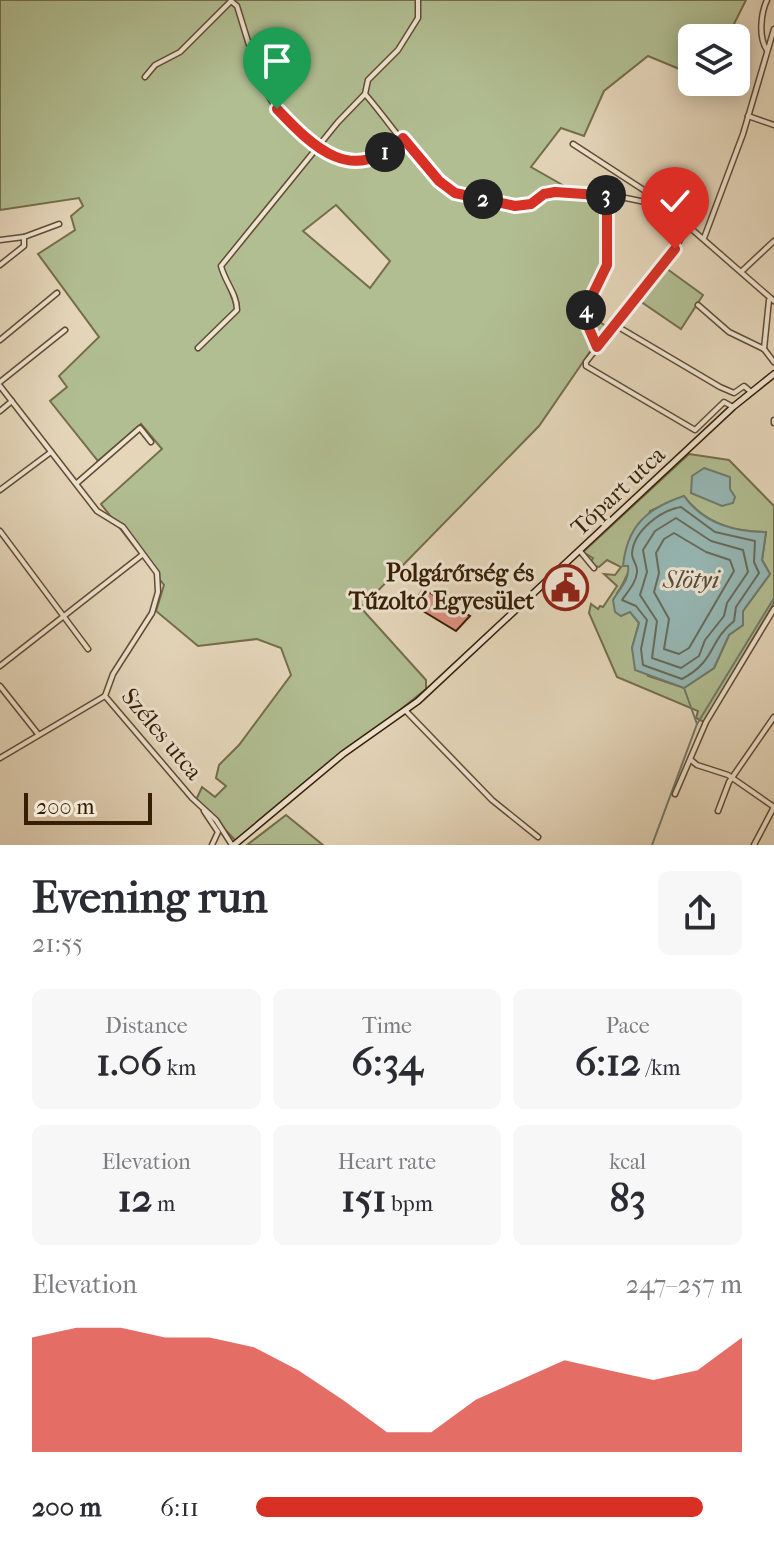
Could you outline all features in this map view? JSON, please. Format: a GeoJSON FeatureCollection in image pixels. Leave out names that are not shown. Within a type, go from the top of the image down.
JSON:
{"type":"FeatureCollection","features":[{"type":"Feature","properties":{"kind":"main road","name":"Tópart utca"},"geometry":{"type":"LineString","coordinates":[[233,845],[343,754],[418,701],[733,407],[774,374]]}},
{"type":"Feature","properties":{"kind":"street"},"geometry":{"type":"LineString","coordinates":[[198,348],[237,310],[237,298],[225,281],[221,266],[365,94],[370,77],[398,50],[418,18],[418,0]]}},
{"type":"Feature","properties":{"kind":"street"},"geometry":{"type":"LineString","coordinates":[[767,0],[762,9],[762,43],[767,50]]}},
{"type":"Feature","properties":{"kind":"street"},"geometry":{"type":"LineString","coordinates":[[145,77],[155,65],[180,52],[231,1],[237,6],[269,97],[318,150],[339,159],[363,160],[392,148],[403,138]]}},
{"type":"Feature","properties":{"kind":"street"},"geometry":{"type":"LineString","coordinates":[[704,238],[748,116],[774,29]]}},
{"type":"Feature","properties":{"kind":"street"},"geometry":{"type":"LineString","coordinates":[[365,94],[439,181],[455,193],[515,206],[531,204],[544,194],[555,192],[613,196],[663,206]]}},
{"type":"Feature","properties":{"kind":"street"},"geometry":{"type":"LineString","coordinates":[[748,116],[774,125]]}},
{"type":"Feature","properties":{"kind":"street"},"geometry":{"type":"LineString","coordinates":[[573,144],[656,198],[767,293],[772,300],[764,349]]}},
{"type":"Feature","properties":{"kind":"street"},"geometry":{"type":"LineString","coordinates":[[597,347],[588,326],[586,308],[607,265],[607,211],[613,196]]}},
{"type":"Feature","properties":{"kind":"street"},"geometry":{"type":"LineString","coordinates":[[0,240],[24,237],[59,224]]}},
{"type":"Feature","properties":{"kind":"street"},"geometry":{"type":"LineString","coordinates":[[688,225],[675,249],[597,347],[586,366],[695,430],[744,386],[751,392]]}},
{"type":"Feature","properties":{"kind":"street"},"geometry":{"type":"LineString","coordinates":[[0,265],[24,246],[24,237]]}},
{"type":"Feature","properties":{"kind":"street"},"geometry":{"type":"LineString","coordinates":[[742,271],[774,241]]}},
{"type":"Feature","properties":{"kind":"street"},"geometry":{"type":"LineString","coordinates":[[0,340],[57,293]]}},
{"type":"Feature","properties":{"kind":"street"},"geometry":{"type":"LineString","coordinates":[[698,305],[729,332],[764,349],[774,362]]}},
{"type":"Feature","properties":{"kind":"street"},"geometry":{"type":"LineString","coordinates":[[615,325],[734,393]]}},
{"type":"Feature","properties":{"kind":"street"},"geometry":{"type":"LineString","coordinates":[[0,384],[65,330]]}},
{"type":"Feature","properties":{"kind":"street","name":"Széles utca"},"geometry":{"type":"LineString","coordinates":[[0,384],[97,511],[123,527],[157,573],[158,592],[152,613],[113,674],[105,696],[204,811],[221,826],[233,845]]}},
{"type":"Feature","properties":{"kind":"street"},"geometry":{"type":"LineString","coordinates":[[0,411],[12,401]]}},
{"type":"Feature","properties":{"kind":"street"},"geometry":{"type":"LineString","coordinates":[[724,402],[733,407]]}},
{"type":"Feature","properties":{"kind":"street"},"geometry":{"type":"LineString","coordinates":[[77,483],[140,428],[151,442]]}},
{"type":"Feature","properties":{"kind":"street"},"geometry":{"type":"LineString","coordinates":[[0,490],[51,452]]}},
{"type":"Feature","properties":{"kind":"street"},"geometry":{"type":"LineString","coordinates":[[0,531],[88,649]]}},
{"type":"Feature","properties":{"kind":"street"},"geometry":{"type":"LineString","coordinates":[[580,551],[594,568]]}},
{"type":"Feature","properties":{"kind":"street"},"geometry":{"type":"LineString","coordinates":[[0,666],[142,555]]}},
{"type":"Feature","properties":{"kind":"street"},"geometry":{"type":"LineString","coordinates":[[554,575],[563,585]]}},
{"type":"Feature","properties":{"kind":"street"},"geometry":{"type":"LineString","coordinates":[[676,793],[706,722],[774,609]]}},
{"type":"Feature","properties":{"kind":"street"},"geometry":{"type":"LineString","coordinates":[[0,686],[38,734]]}},
{"type":"Feature","properties":{"kind":"street"},"geometry":{"type":"LineString","coordinates":[[0,758],[105,696]]}},
{"type":"Feature","properties":{"kind":"street"},"geometry":{"type":"LineString","coordinates":[[405,710],[492,800],[538,837]]}},
{"type":"Feature","properties":{"kind":"street"},"geometry":{"type":"LineString","coordinates":[[718,811],[732,780],[774,717]]}},
{"type":"Feature","properties":{"kind":"street"},"geometry":{"type":"LineString","coordinates":[[691,760],[732,780],[774,807],[754,845]]}},
{"type":"Feature","properties":{"kind":"street"},"geometry":{"type":"LineString","coordinates":[[204,811],[218,832],[212,845]]}},
{"type":"Feature","properties":{"kind":"green space"},"geometry":{"type":"Polygon","coordinates":[[[0,0],[746,0],[734,24],[678,24],[678,68],[648,56],[604,91],[584,136],[561,128],[531,167],[603,208],[600,265],[583,310],[607,327],[539,426],[361,608],[426,680],[426,689],[237,842],[196,800],[202,787],[215,797],[226,786],[216,778],[219,765],[239,745],[291,675],[281,648],[257,639],[198,646],[156,611],[164,585],[101,504],[162,449],[141,424],[98,461],[50,401],[67,387],[59,376],[99,337],[38,254],[75,230],[71,216],[83,206],[79,198],[0,210],[0,0]],[[336,205],[303,231],[370,288],[390,261],[336,205]]]}},
{"type":"Feature","properties":{"kind":"green space"},"geometry":{"type":"Polygon","coordinates":[[[663,266],[703,295],[681,329],[637,299],[663,266]]]}},
{"type":"Feature","properties":{"kind":"green space"},"geometry":{"type":"Polygon","coordinates":[[[689,454],[729,460],[774,506],[774,603],[704,722],[696,718],[698,711],[617,677],[589,613],[591,604],[598,609],[603,607],[617,586],[604,574],[615,575],[621,567],[607,560],[599,567],[589,565],[593,558],[583,552],[689,454]],[[684,496],[650,511],[631,566],[617,593],[639,623],[632,648],[648,676],[684,688],[714,668],[729,635],[743,625],[743,611],[770,574],[762,560],[766,532],[720,524],[684,496]]]}},
{"type":"Feature","properties":{"kind":"green space"},"geometry":{"type":"Polygon","coordinates":[[[286,815],[323,845],[247,845],[286,815]]]}},
{"type":"Feature","properties":{"kind":"water"},"geometry":{"type":"Polygon","coordinates":[[[704,468],[730,477],[730,489],[735,497],[733,503],[722,506],[691,493],[692,476],[704,468]]]}},
{"type":"Feature","properties":{"kind":"water","name":"Slötyi"},"geometry":{"type":"Polygon","coordinates":[[[684,496],[700,513],[720,524],[766,532],[762,560],[770,574],[743,611],[743,625],[729,635],[714,668],[684,688],[635,670],[632,648],[639,623],[630,612],[621,616],[615,612],[613,600],[627,576],[628,566],[623,566],[625,552],[634,529],[659,506],[684,496]]]}},
{"type":"Feature","properties":{"kind":"building"},"geometry":{"type":"Polygon","coordinates":[[[423,589],[470,616],[456,631],[413,605],[423,589]]]}},
{"type":"Feature","properties":{"kind":"waterway"},"geometry":{"type":"LineString","coordinates":[[652,845],[697,724],[774,598]]}},
{"type":"Feature","properties":{"kind":"waterway"},"geometry":{"type":"LineString","coordinates":[[684,688],[697,724]]}},
{"type":"Feature","properties":{"kind":"place","name":"Polgárőrség és Tűzoltó Egyesület"},"geometry":{"type":"Point","coordinates":[565,587]}},
{"type":"Feature","properties":{"kind":"route"},"geometry":{"type":"LineString","coordinates":[[277,109],[318,150],[339,159],[363,160],[385,153],[403,138],[444,186],[455,193],[515,206],[531,204],[544,194],[555,192],[613,196],[607,211],[607,265],[586,308],[588,326],[597,347],[675,249]]}}]}
